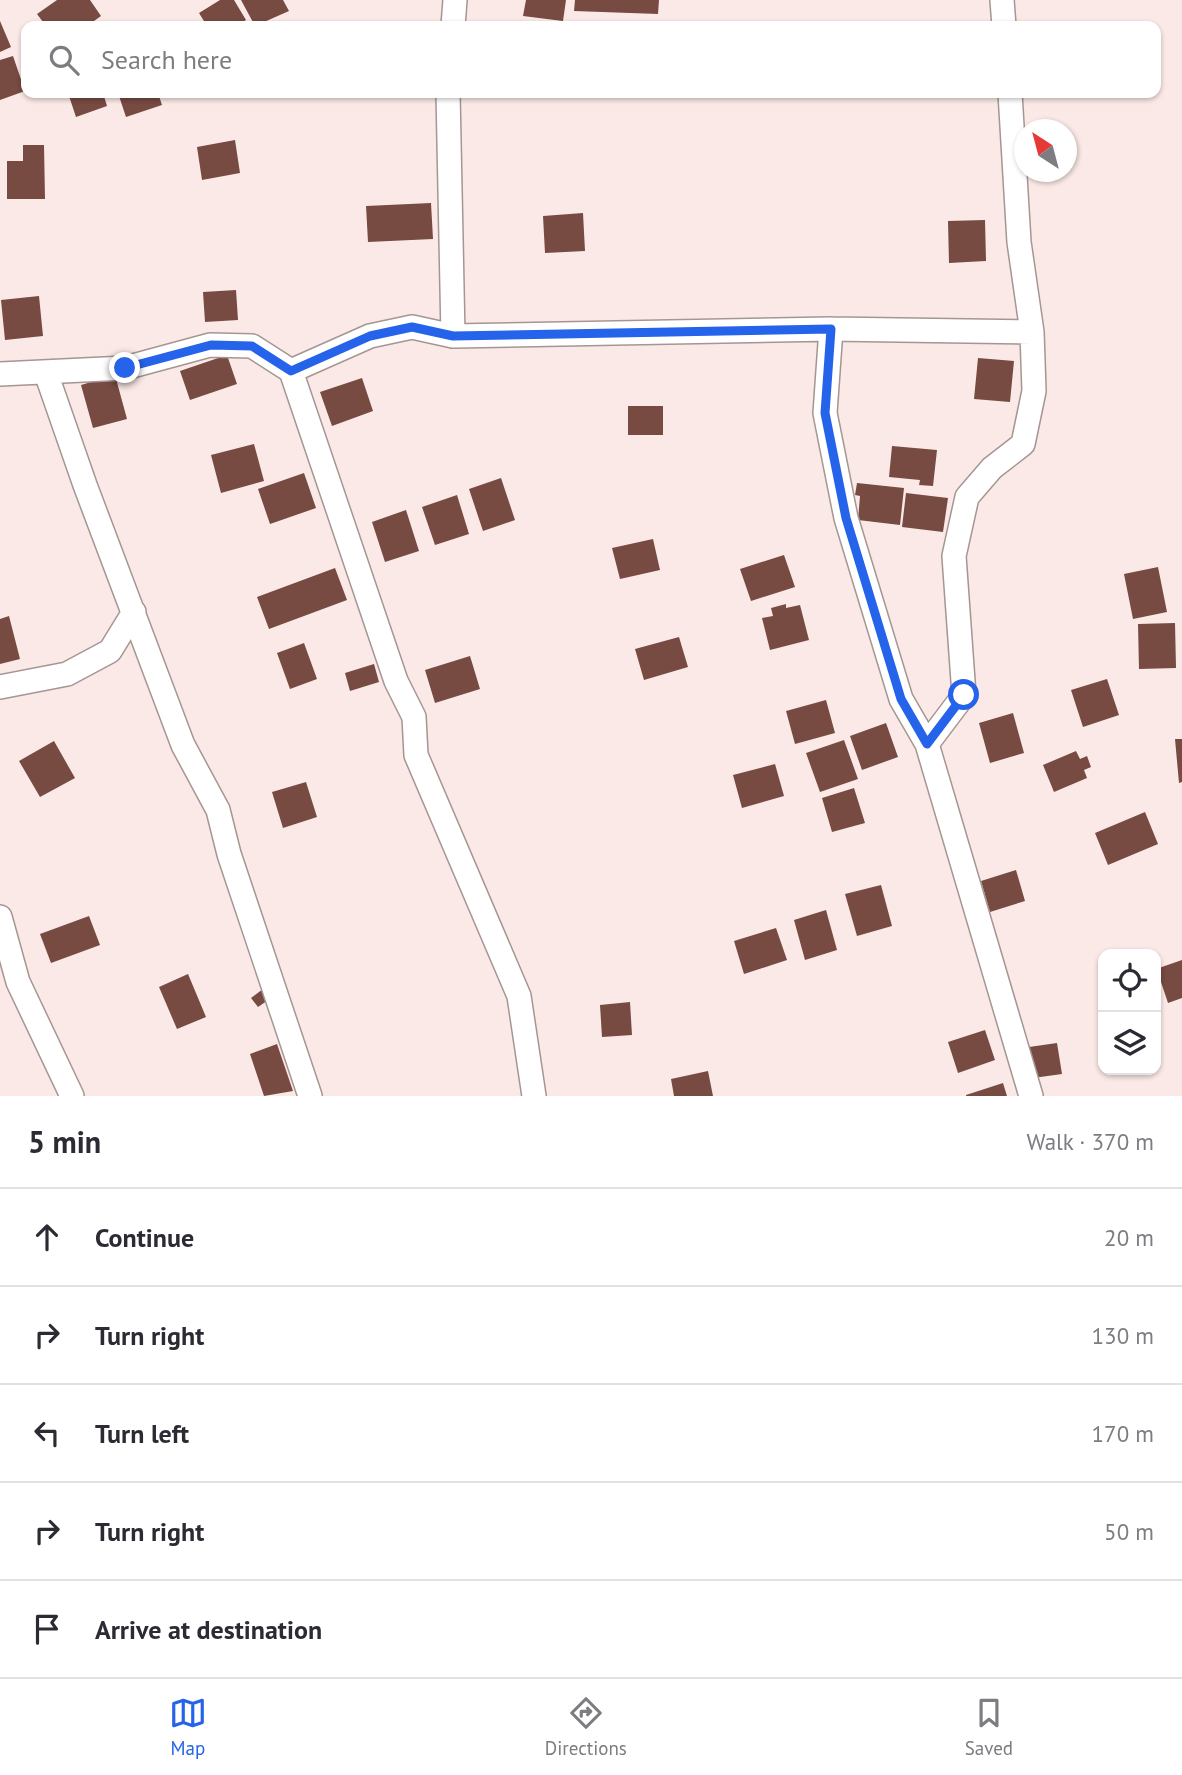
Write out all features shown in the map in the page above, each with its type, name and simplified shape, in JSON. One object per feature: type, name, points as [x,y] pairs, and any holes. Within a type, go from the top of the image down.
[{"type":"street","points":[[453,21],[455,0]]},
{"type":"street","points":[[1002,0],[1004,21]]},
{"type":"street","points":[[448,98],[453,336]]},
{"type":"street","points":[[927,744],[964,695],[954,556],[967,497],[992,468],[1023,444],[1034,391],[1032,332],[1020,242],[1010,98]]},
{"type":"street","points":[[291,371],[370,336],[412,327],[453,336],[831,329],[1032,332]]},
{"type":"street","points":[[831,329],[825,413],[846,518],[901,699],[927,744],[1031,1096]]},
{"type":"street","points":[[0,374],[125,368],[211,345],[252,346],[291,371],[397,681],[414,717],[416,755],[519,996],[534,1096]]},
{"type":"street","points":[[46,373],[85,485],[183,745],[218,810],[229,854],[310,1096]]},
{"type":"street","points":[[0,687],[67,674],[110,651],[134,612]]},
{"type":"street","points":[[0,918],[18,982],[72,1096]]},
{"type":"building","points":[[57,0],[90,0],[101,16],[94,21],[42,21],[37,14]]},
{"type":"building","points":[[220,0],[234,0],[246,20],[204,21],[199,13]]},
{"type":"building","points":[[241,0],[283,0],[289,11],[266,21],[252,21]]},
{"type":"building","points":[[526,0],[566,0],[563,21],[523,16]]},
{"type":"building","points":[[575,0],[659,0],[658,14],[574,11]]},
{"type":"building","points":[[0,21],[11,47],[0,52]]},
{"type":"building","points":[[13,56],[21,79],[21,92],[0,100],[0,60]]},
{"type":"building","points":[[70,98],[105,98],[107,106],[76,117]]},
{"type":"building","points":[[120,98],[160,98],[162,105],[126,117]]},
{"type":"building","points":[[235,140],[240,173],[202,180],[197,147]]},
{"type":"building","points":[[23,145],[44,145],[45,199],[7,199],[7,161],[23,161]]},
{"type":"building","points":[[431,203],[433,239],[368,242],[366,206]]},
{"type":"building","points":[[583,213],[585,251],[545,253],[543,216]]},
{"type":"building","points":[[985,220],[986,261],[949,263],[948,221]]},
{"type":"building","points":[[236,290],[238,320],[205,322],[203,292]]},
{"type":"building","points":[[39,296],[43,336],[5,340],[1,300]]},
{"type":"building","points":[[227,355],[237,384],[190,400],[180,371]]},
{"type":"building","points":[[978,358],[1014,361],[1010,402],[974,399]]},
{"type":"building","points":[[115,375],[127,419],[93,428],[81,385]]},
{"type":"building","points":[[362,378],[373,411],[332,426],[320,392]]},
{"type":"building","points":[[628,406],[663,406],[663,435],[628,435]]},
{"type":"building","points":[[254,444],[264,481],[221,493],[211,455]]},
{"type":"building","points":[[892,446],[937,450],[933,486],[919,485],[920,480],[889,477]]},
{"type":"building","points":[[304,473],[316,508],[270,524],[258,489]]},
{"type":"building","points":[[501,478],[515,520],[483,531],[469,489]]},
{"type":"building","points":[[857,483],[904,488],[900,525],[858,520],[860,496],[855,495]]},
{"type":"building","points":[[906,493],[948,498],[943,532],[902,527]]},
{"type":"building","points":[[457,495],[469,534],[435,545],[422,507]]},
{"type":"building","points":[[406,510],[419,551],[385,562],[372,522]]},
{"type":"building","points":[[653,539],[660,570],[620,579],[612,548]]},
{"type":"building","points":[[784,555],[795,587],[751,601],[740,569]]},
{"type":"building","points":[[1158,567],[1167,612],[1133,619],[1124,574]]},
{"type":"building","points":[[335,568],[347,600],[269,629],[257,597]]},
{"type":"building","points":[[786,604],[786,608],[800,605],[809,640],[770,650],[762,618],[773,616],[771,608]]},
{"type":"building","points":[[9,616],[20,659],[0,664],[0,619]]},
{"type":"building","points":[[1175,623],[1176,668],[1139,669],[1138,624]]},
{"type":"building","points":[[679,637],[688,667],[644,680],[635,649]]},
{"type":"building","points":[[304,643],[317,679],[290,689],[277,653]]},
{"type":"building","points":[[470,656],[480,689],[435,703],[425,670]]},
{"type":"building","points":[[374,664],[379,682],[350,691],[345,673]]},
{"type":"building","points":[[1107,679],[1119,715],[1083,727],[1071,690]]},
{"type":"building","points":[[826,700],[835,733],[795,744],[786,711]]},
{"type":"building","points":[[1013,713],[1024,753],[990,763],[979,723]]},
{"type":"building","points":[[886,723],[898,757],[862,770],[850,736]]},
{"type":"building","points":[[1175,739],[1182,739],[1182,782],[1179,783]]},
{"type":"building","points":[[844,740],[858,779],[820,792],[806,753]]},
{"type":"building","points":[[54,741],[75,778],[40,797],[19,761]]},
{"type":"building","points":[[1076,751],[1080,759],[1087,756],[1091,767],[1084,770],[1087,778],[1054,792],[1043,765]]},
{"type":"building","points":[[775,764],[784,796],[742,808],[733,775]]},
{"type":"building","points":[[306,782],[317,817],[283,828],[272,792]]},
{"type":"building","points":[[854,788],[865,823],[832,832],[822,798]]},
{"type":"building","points":[[1145,812],[1158,844],[1108,865],[1095,833]]},
{"type":"building","points":[[1016,870],[1025,901],[990,912],[981,881]]},
{"type":"building","points":[[881,885],[892,926],[857,936],[845,894]]},
{"type":"building","points":[[826,910],[837,950],[805,960],[794,920]]},
{"type":"building","points":[[89,916],[100,945],[51,963],[40,934]]},
{"type":"building","points":[[776,928],[787,960],[744,974],[734,941]]},
{"type":"building","points":[[1182,960],[1182,998],[1168,1003],[1161,982],[1161,967]]},
{"type":"building","points":[[188,974],[206,1017],[177,1029],[159,987]]},
{"type":"building","points":[[267,986],[274,996],[258,1007],[251,998]]},
{"type":"building","points":[[630,1002],[632,1035],[602,1037],[600,1005]]},
{"type":"building","points":[[985,1030],[995,1060],[958,1073],[948,1042]]},
{"type":"building","points":[[1057,1043],[1062,1074],[1033,1078],[1029,1047]]},
{"type":"building","points":[[277,1044],[293,1091],[264,1096],[250,1054]]},
{"type":"building","points":[[708,1071],[713,1096],[674,1096],[671,1079]]},
{"type":"building","points":[[1003,1083],[1007,1096],[966,1096],[966,1095]]},
{"type":"route","points":[[125,368],[211,345],[252,346],[291,371],[370,336],[412,327],[453,336],[831,329],[825,413],[846,518],[901,699],[927,744],[964,695]]}]
